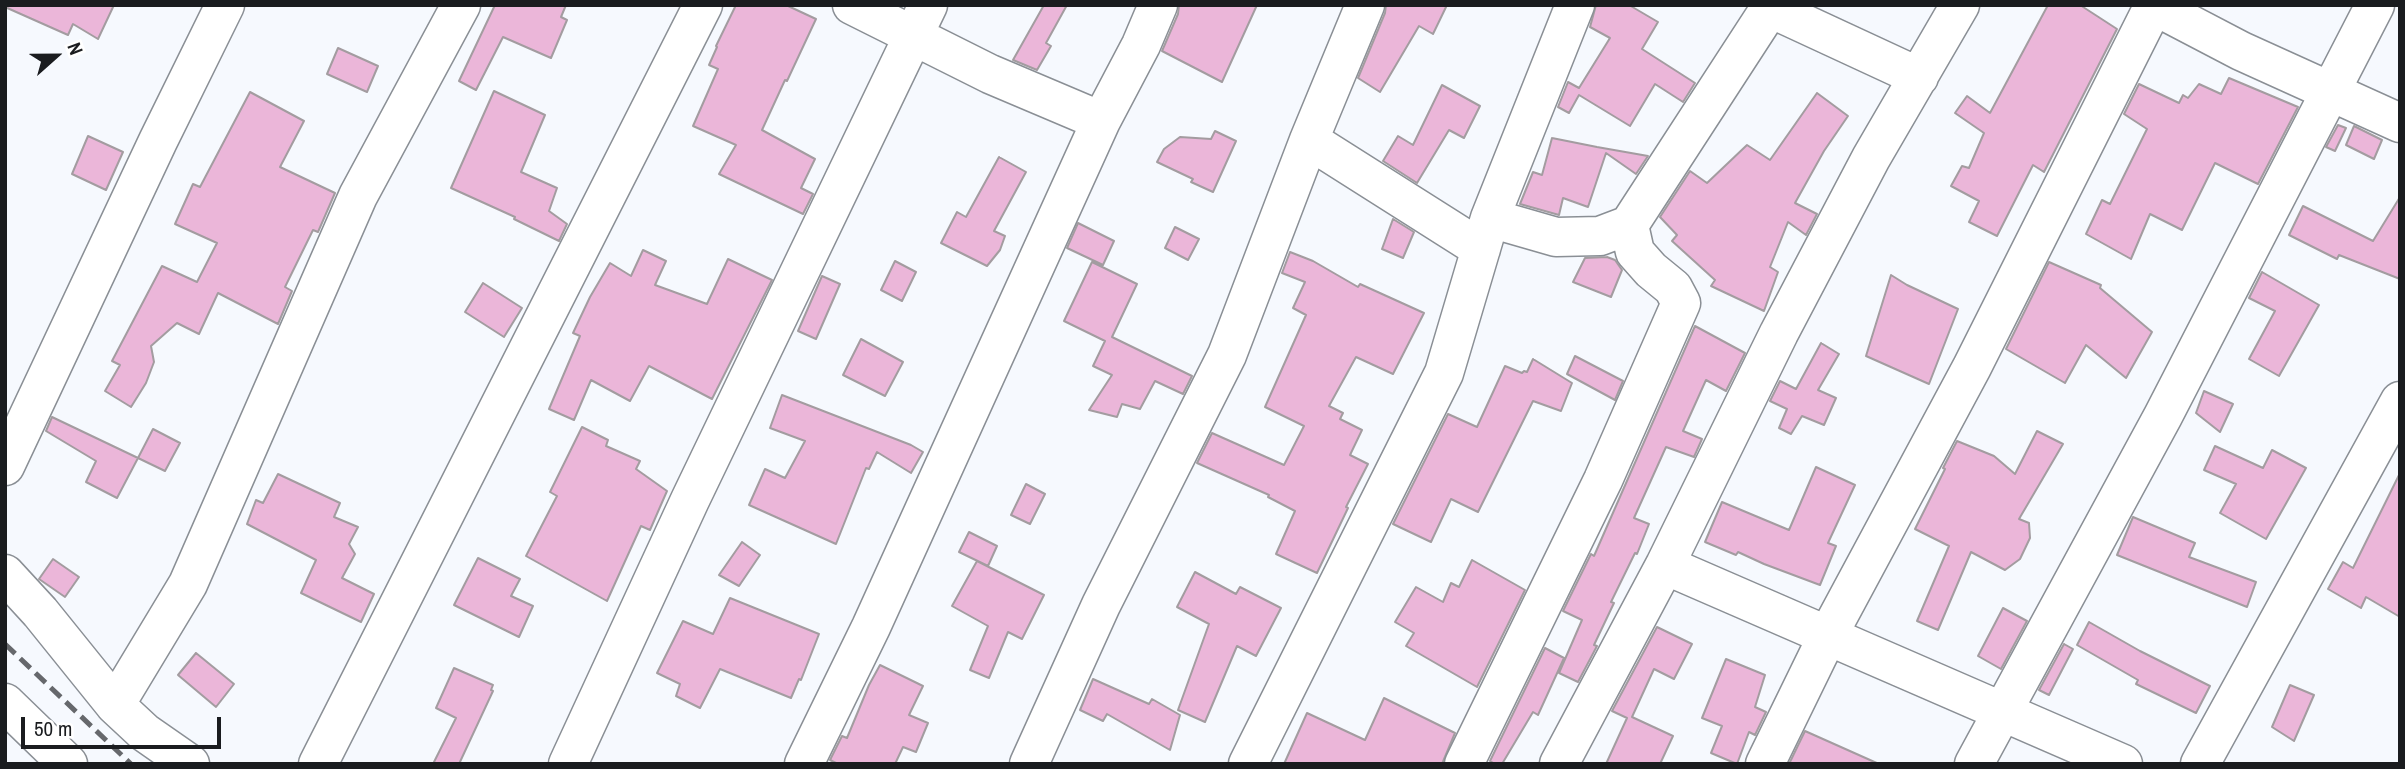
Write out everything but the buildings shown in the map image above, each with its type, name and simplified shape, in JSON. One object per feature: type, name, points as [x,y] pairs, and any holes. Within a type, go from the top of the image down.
[{"type":"street","points":[[5,466],[152,153],[225,5]]},
{"type":"street","points":[[115,705],[188,584],[358,197],[461,5]]},
{"type":"street","points":[[318,764],[703,5]]},
{"type":"street","points":[[852,5],[920,20],[990,74],[1101,121]]},
{"type":"street","points":[[804,764],[871,627],[1101,121],[1141,45],[1158,5]]},
{"type":"street","points":[[1029,764],[1101,605],[1227,355],[1309,140],[1365,5]]},
{"type":"street","points":[[1248,764],[1444,373],[1485,234],[1575,5]]},
{"type":"street","points":[[1559,764],[1665,565],[1779,333],[1871,158],[1960,5]]},
{"type":"street","points":[[1765,764],[1828,637],[1972,367],[2154,5],[2241,51],[2400,123]]},
{"type":"street","points":[[1975,764],[2001,711],[2164,416],[2375,5]]},
{"type":"street","points":[[1309,140],[1485,234],[1600,236],[1629,225],[1771,7],[1919,77]]},
{"type":"street","points":[[568,764],[690,500],[920,20]]},
{"type":"street","points":[[1464,764],[1603,480],[1681,303],[1673,288],[1635,252],[1629,225]]},
{"type":"street","points":[[2200,764],[2400,401]]},
{"type":"street","points":[[1665,565],[2123,764]]},
{"type":"street","points":[[5,574],[40,612],[115,705],[144,732],[190,764]]},
{"type":"street","points":[[5,703],[68,764]]},
{"type":"railway","points":[[5,644],[131,764]]}]
